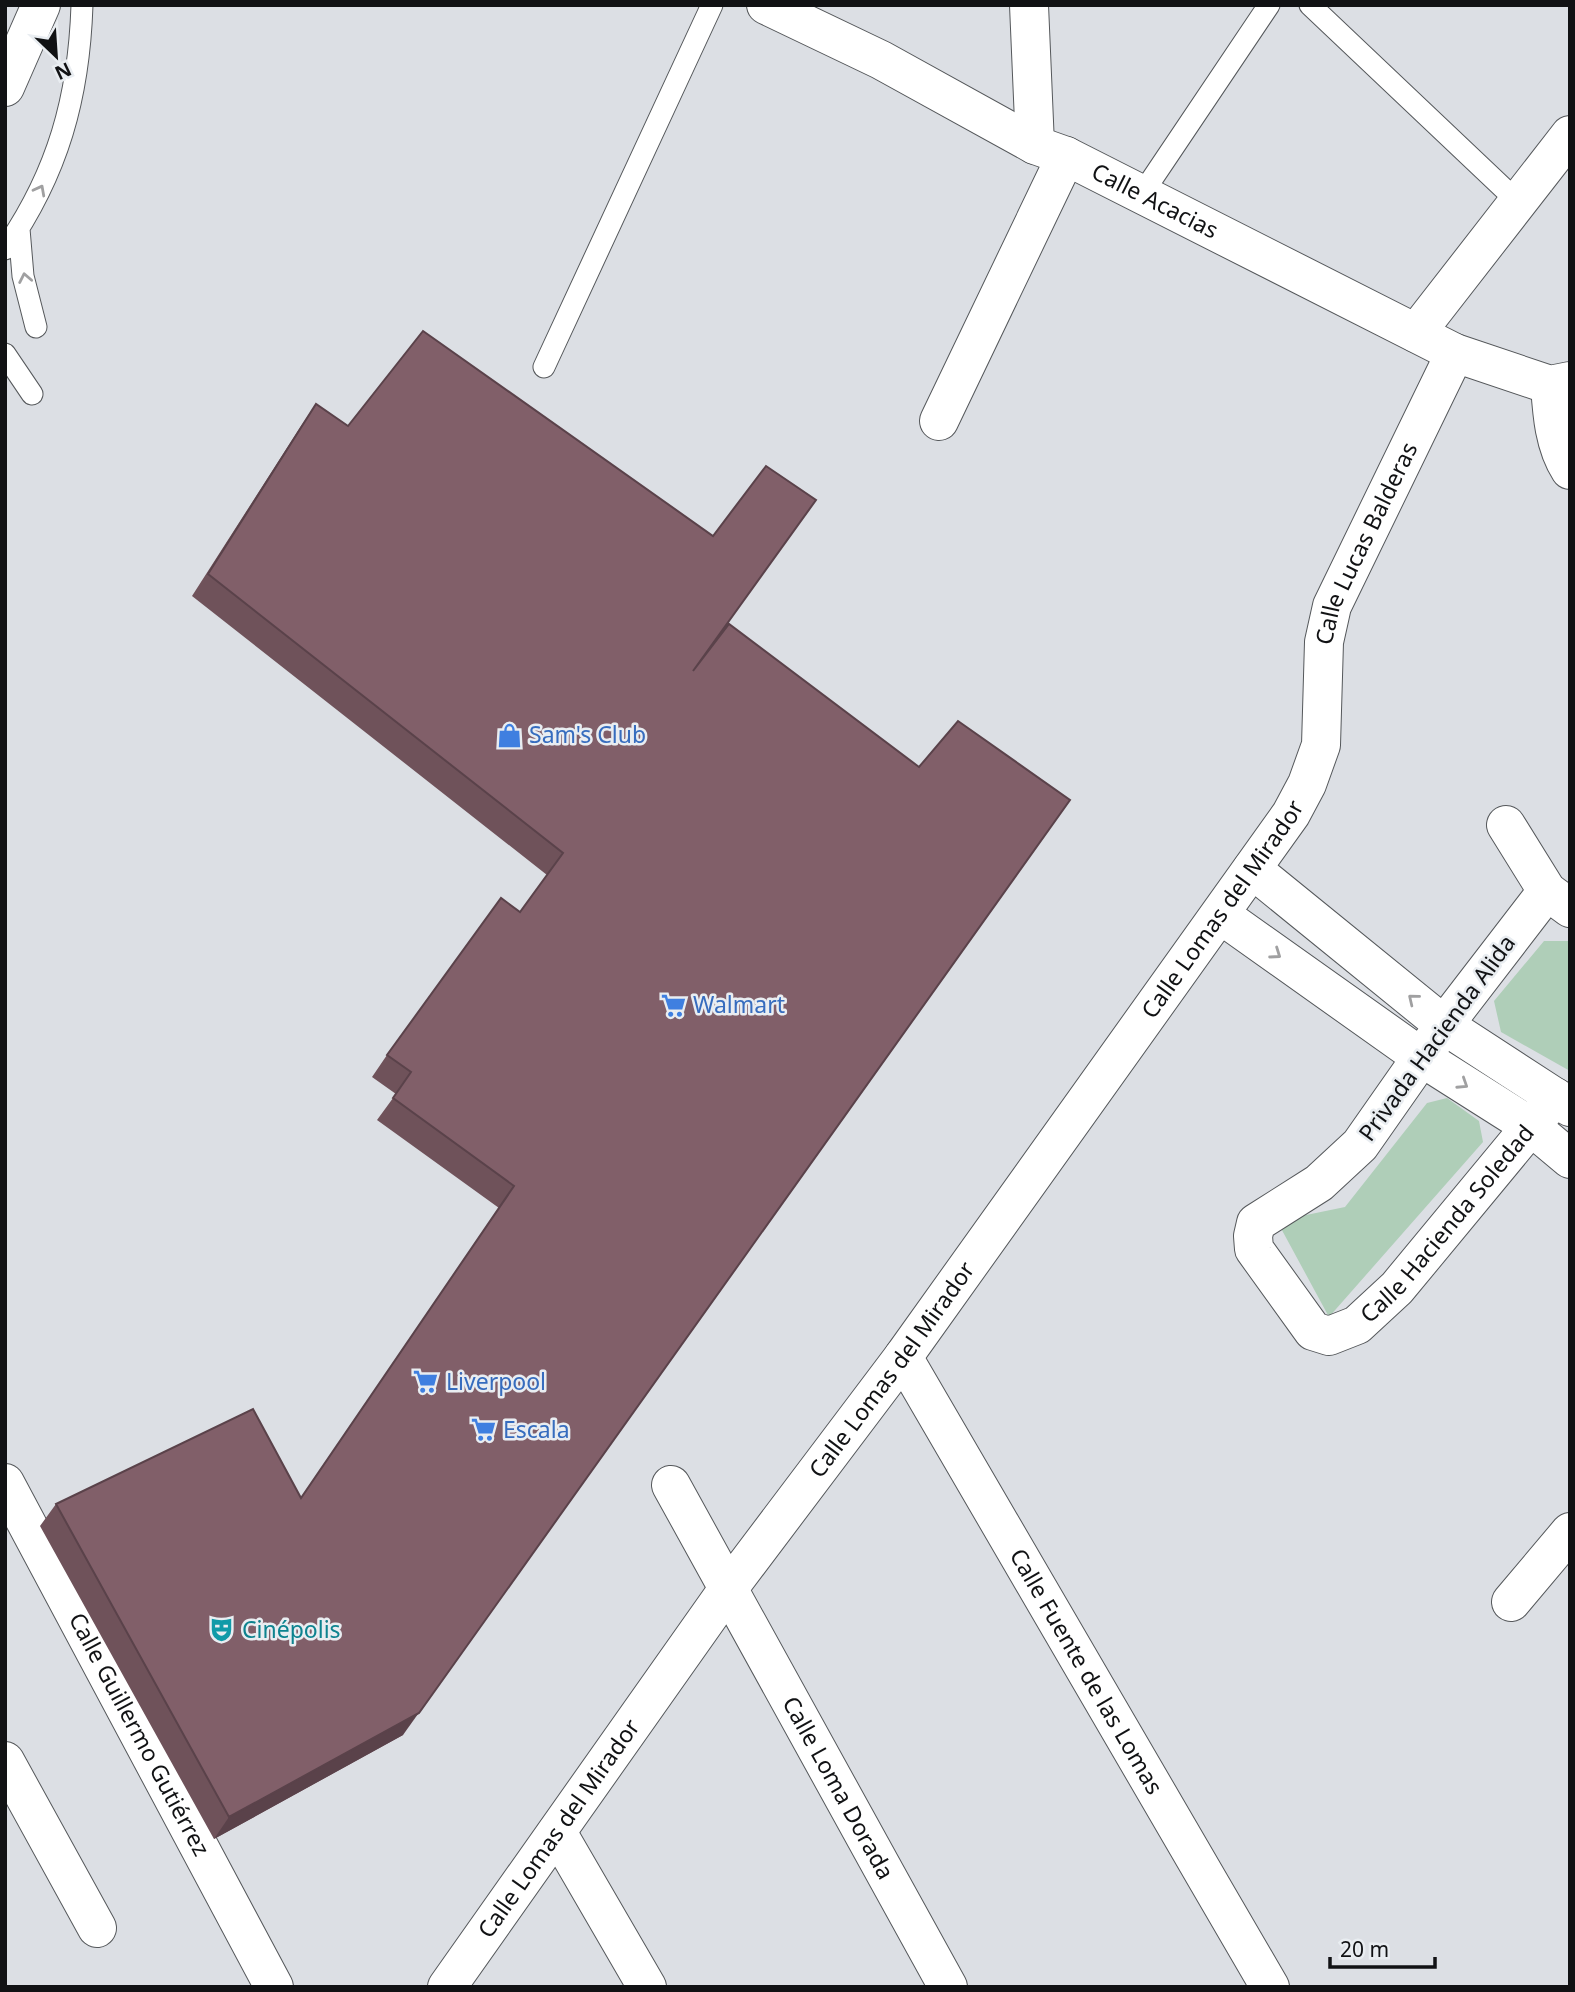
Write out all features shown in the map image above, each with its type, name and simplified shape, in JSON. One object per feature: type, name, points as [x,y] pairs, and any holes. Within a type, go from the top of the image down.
[{"type":"street","points":[[5,87],[41,5]]},
{"type":"street","name":"Calle Acacias","points":[[766,5],[881,60],[1050,150],[1455,354],[1560,383]]},
{"type":"street","points":[[939,421],[1050,150],[1029,5]]},
{"type":"street","points":[[1416,333],[1570,135]]},
{"type":"street","name":"Calle Lucas Balderas","points":[[1321,745],[1324,642],[1332,606],[1455,354]]},
{"type":"street","points":[[1560,383],[1553,423],[1562,458],[1570,470]]},
{"type":"street","name":"Calle Lomas del Mirador","points":[[447,1987],[728,1589],[903,1357],[1221,915],[1291,814],[1307,784],[1321,745]]},
{"type":"street","name":"Privada Hacienda Alida","points":[[1329,1336],[1313,1331],[1262,1262],[1254,1249],[1256,1223],[1341,1166],[1360,1145],[1444,1025],[1558,899],[1506,825]]},
{"type":"street","points":[[1252,869],[1444,1025],[1563,1102]]},
{"type":"street","points":[[1221,915],[1421,1057],[1533,1128],[1570,1159]]},
{"type":"street","name":"Calle Hacienda Soledad","points":[[1329,1336],[1357,1325],[1397,1288],[1533,1128],[1563,1102]]},
{"type":"street","name":"Calle Fuente de las Lomas","points":[[903,1357],[1270,1987]]},
{"type":"street","name":"Calle Loma Dorada","points":[[671,1485],[948,1987]]},
{"type":"street","name":"Calle Guillermo Gutiérrez","points":[[6,1486],[274,1987]]},
{"type":"street","points":[[1511,1602],[1570,1532]]},
{"type":"street","points":[[5,1761],[97,1928]]},
{"type":"street","points":[[556,1832],[647,1987]]},
{"type":"lane","points":[[5,249],[19,229],[49,172],[68,115],[80,60],[82,5]]},
{"type":"lane","points":[[544,367],[712,5]]},
{"type":"lane","points":[[1142,194],[1269,5]]},
{"type":"lane","points":[[1310,5],[1518,202]]},
{"type":"lane","points":[[19,229],[23,276],[36,327]]},
{"type":"lane","points":[[5,354],[32,394]]},
{"type":"green space","points":[[1544,941],[1570,941],[1570,1071],[1501,1032],[1494,1001]]},
{"type":"green space","points":[[1447,1098],[1479,1121],[1483,1142],[1329,1317],[1277,1221],[1345,1207],[1427,1103]]},
{"type":"building","points":[[423,331],[713,536],[766,466],[816,500],[693,671],[729,624],[919,767],[958,721],[1070,800],[419,1713],[229,1817],[56,1504],[253,1409],[301,1498],[514,1186],[393,1098],[411,1072],[387,1055],[501,898],[520,912],[563,853],[208,574],[316,404],[348,426]]},
{"type":"place","name":"Sam's Club","points":[[509,735]]},
{"type":"place","name":"Walmart","points":[[673,1005]]},
{"type":"place","name":"Liverpool","points":[[426,1382]]},
{"type":"place","name":"Escala","points":[[483,1430]]},
{"type":"place","name":"Cinépolis","points":[[222,1630]]}]
